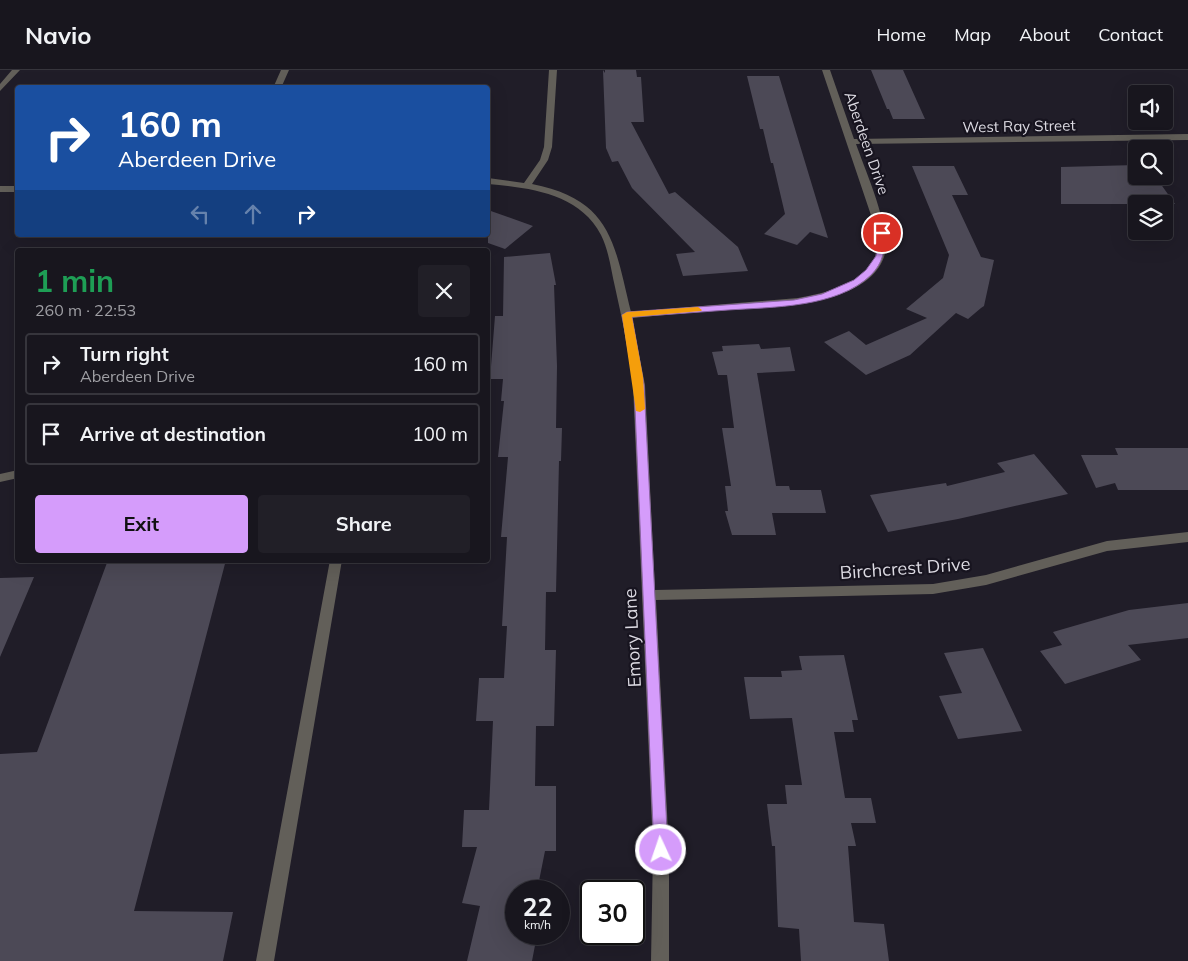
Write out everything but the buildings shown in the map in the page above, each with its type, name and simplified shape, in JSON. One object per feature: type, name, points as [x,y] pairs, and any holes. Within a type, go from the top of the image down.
[{"type":"street","points":[[0,89],[16,70]]},
{"type":"street","points":[[278,85],[285,70]]},
{"type":"street","points":[[527,185],[544,160],[548,147],[553,70]]},
{"type":"street","name":"Aberdeen Drive","points":[[627,315],[794,302],[825,296],[857,282],[877,261],[883,239],[826,70]]},
{"type":"street","name":"West Ray Street","points":[[851,142],[1188,137]]},
{"type":"street","name":"Emory Lane","points":[[490,182],[527,185],[567,199],[586,211],[600,225],[608,241],[627,315],[639,385],[661,850],[660,961]]},
{"type":"street","points":[[0,189],[15,189]]},
{"type":"street","points":[[0,478],[15,475]]},
{"type":"street","name":"Birchcrest Drive","points":[[649,594],[862,592],[932,589],[986,580],[1107,546],[1188,537]]},
{"type":"street","points":[[265,961],[335,563]]},
{"type":"slow traffic","points":[[640,409],[638,377],[627,315],[698,310]]},
{"type":"route","points":[[661,850],[639,385],[627,315],[794,302],[825,296],[857,282],[874,267],[882,250],[882,233]]}]
